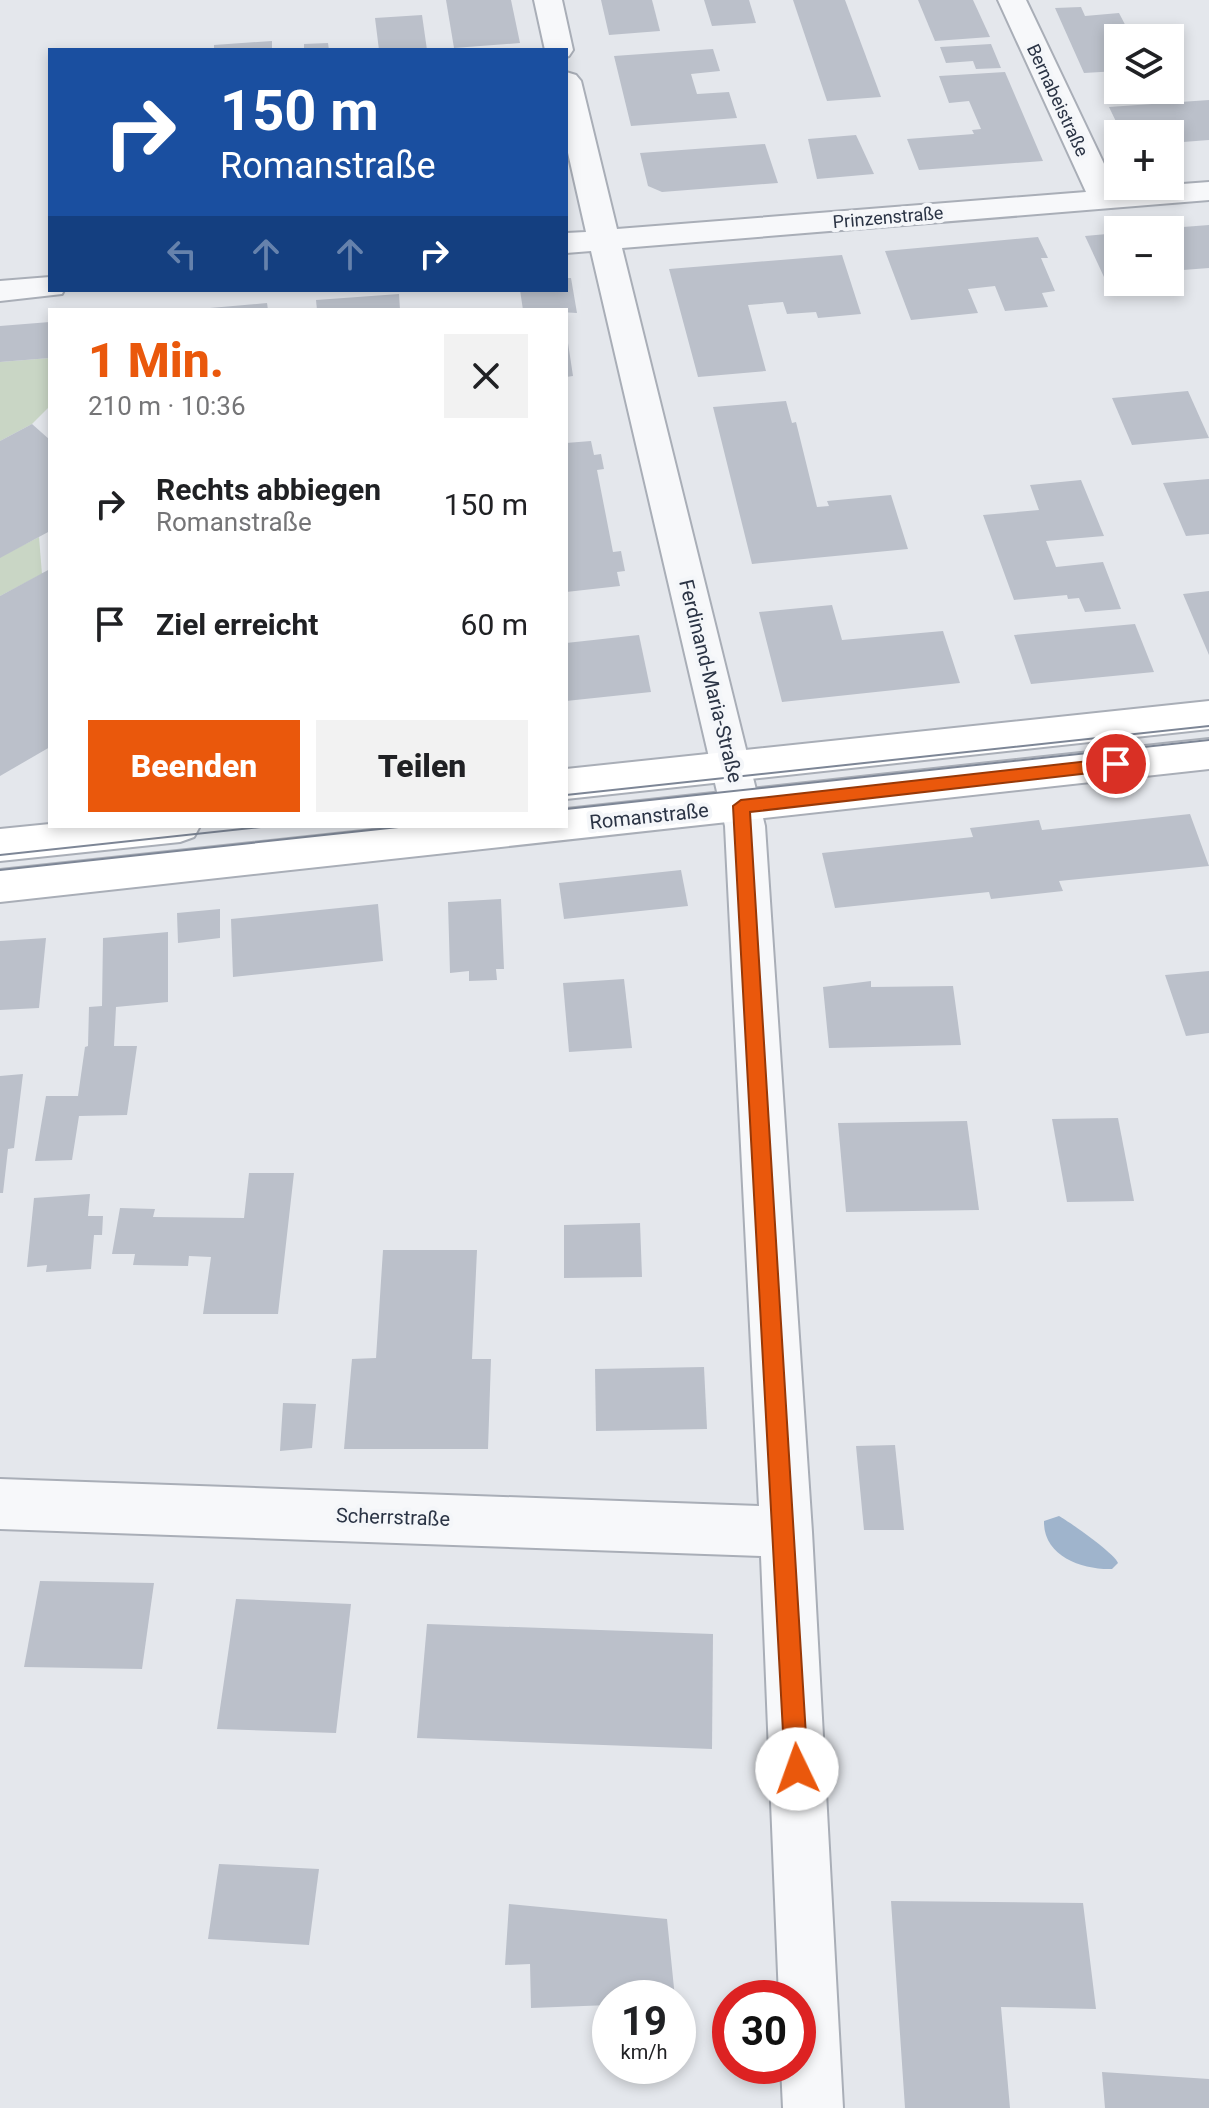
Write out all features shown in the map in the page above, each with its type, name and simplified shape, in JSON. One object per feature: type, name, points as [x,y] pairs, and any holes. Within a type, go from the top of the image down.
[{"type":"main road","name":"Romanstraße","points":[[568,825],[736,786],[1208,728]]},
{"type":"main road","name":"Romanstraße","points":[[568,784],[736,786]]},
{"type":"main road","points":[[0,845],[161,828]]},
{"type":"main road","points":[[0,886],[538,828]]},
{"type":"street","points":[[548,0],[559,48]]},
{"type":"street","name":"Bernabeistraße","points":[[1012,0],[1104,197]]},
{"type":"street","name":"Ferdinand-Maria-Straße","points":[[568,90],[736,786],[786,1532],[813,2108]]},
{"type":"street","name":"Prinzenstraße","points":[[1184,193],[1209,191]]},
{"type":"street","name":"Prinzenstraße","points":[[568,243],[1104,199]]},
{"type":"street","points":[[0,291],[48,287]]},
{"type":"street","name":"Scherrstraße","points":[[0,1504],[786,1532]]},
{"type":"green space","points":[[48,358],[48,408],[32,424],[0,441],[0,362]]},
{"type":"green space","points":[[39,537],[42,574],[0,596],[0,557]]},
{"type":"water","points":[[1059,1516],[1101,1546],[1118,1563],[1112,1569],[1100,1569],[1077,1563],[1057,1552],[1045,1533],[1044,1521]]},
{"type":"building","points":[[446,0],[511,0],[520,43],[454,48]]},
{"type":"building","points":[[601,0],[652,0],[660,31],[609,35]]},
{"type":"building","points":[[704,0],[749,0],[756,23],[712,26]]},
{"type":"building","points":[[793,0],[845,0],[881,97],[827,101]]},
{"type":"building","points":[[918,0],[973,0],[990,37],[935,41]]},
{"type":"building","points":[[1081,7],[1085,16],[1119,13],[1125,24],[1104,24],[1104,72],[1084,73],[1055,8]]},
{"type":"building","points":[[422,15],[427,48],[379,48],[375,18]]},
{"type":"building","points":[[272,41],[272,48],[214,48],[214,45]]},
{"type":"building","points":[[328,43],[329,48],[304,48],[304,44]]},
{"type":"building","points":[[991,44],[1001,68],[976,69],[973,61],[946,63],[940,47]]},
{"type":"building","points":[[713,49],[720,71],[691,74],[697,94],[729,92],[737,118],[631,126],[614,56]]},
{"type":"building","points":[[1005,72],[1043,161],[919,170],[907,139],[974,134],[972,130],[981,129],[969,101],[949,103],[939,76]]},
{"type":"building","points":[[1209,100],[1209,140],[1184,142],[1184,120],[1115,120],[1109,107],[1184,104]]},
{"type":"building","points":[[856,135],[874,174],[817,179],[808,139]]},
{"type":"building","points":[[765,144],[778,183],[662,192],[648,186],[640,153]]},
{"type":"building","points":[[1209,225],[1209,268],[1184,270],[1184,227]]},
{"type":"building","points":[[1104,234],[1104,277],[1085,236]]},
{"type":"building","points":[[1038,237],[1048,258],[1041,258],[1055,291],[1042,293],[1048,307],[1005,311],[995,286],[968,289],[978,313],[911,320],[885,251]]},
{"type":"building","points":[[842,255],[861,314],[818,318],[816,312],[787,314],[783,302],[748,305],[766,371],[698,377],[669,269]]},
{"type":"building","points":[[568,278],[571,278],[577,313],[568,312],[568,308],[523,308],[520,292],[568,292]]},
{"type":"building","points":[[399,294],[400,308],[317,308],[316,300]]},
{"type":"building","points":[[267,303],[268,308],[210,308]]},
{"type":"building","points":[[48,322],[48,358],[0,362],[0,326]]},
{"type":"building","points":[[568,343],[573,376],[568,377]]},
{"type":"building","points":[[1188,391],[1209,438],[1132,445],[1112,398]]},
{"type":"building","points":[[786,401],[792,423],[796,422],[817,507],[829,506],[827,501],[891,495],[908,549],[752,564],[713,407]]},
{"type":"building","points":[[32,424],[48,438],[48,532],[0,558],[0,441]]},
{"type":"building","points":[[591,441],[594,455],[601,454],[604,469],[597,470],[613,552],[621,551],[625,571],[617,572],[620,586],[568,592],[568,443]]},
{"type":"building","points":[[1209,479],[1209,534],[1186,536],[1163,483]]},
{"type":"building","points":[[1081,480],[1104,536],[1046,541],[1056,567],[1103,562],[1121,609],[1085,612],[1079,598],[1068,599],[1067,595],[1014,600],[983,515],[1039,510],[1030,485]]},
{"type":"building","points":[[48,570],[48,748],[0,776],[0,596]]},
{"type":"building","points":[[1209,591],[1209,655],[1183,594]]},
{"type":"building","points":[[832,605],[842,640],[943,631],[960,683],[782,702],[759,612]]},
{"type":"building","points":[[1135,624],[1154,672],[1031,684],[1014,635]]},
{"type":"building","points":[[639,635],[651,692],[568,701],[568,643]]},
{"type":"building","points":[[1190,814],[1209,866],[1059,881],[1063,891],[991,899],[989,892],[835,908],[822,853],[973,837],[970,828],[1039,820],[1042,830]]},
{"type":"building","points":[[681,870],[688,906],[564,919],[559,883]]},
{"type":"building","points":[[501,899],[504,969],[496,969],[497,980],[469,981],[469,971],[450,973],[448,902]]},
{"type":"building","points":[[378,904],[383,961],[233,977],[231,919]]},
{"type":"building","points":[[220,909],[220,938],[178,943],[177,913]]},
{"type":"building","points":[[168,932],[168,1002],[116,1007],[114,1046],[137,1046],[127,1115],[79,1116],[72,1160],[35,1161],[46,1096],[78,1096],[85,1047],[88,1046],[89,1007],[102,1006],[103,938]]},
{"type":"building","points":[[46,938],[39,1008],[0,1010],[0,941]]},
{"type":"building","points":[[1209,971],[1209,1033],[1186,1036],[1165,975]]},
{"type":"building","points":[[624,979],[632,1048],[569,1052],[563,983]]},
{"type":"building","points":[[871,981],[871,987],[953,986],[961,1045],[829,1048],[823,987]]},
{"type":"building","points":[[23,1074],[14,1148],[8,1149],[3,1193],[0,1193],[0,1076]]},
{"type":"building","points":[[1118,1118],[1134,1201],[1067,1202],[1052,1119]]},
{"type":"building","points":[[967,1121],[979,1210],[846,1212],[838,1123]]},
{"type":"building","points":[[249,1173],[294,1173],[278,1314],[203,1314],[211,1257],[189,1256],[188,1266],[133,1265],[135,1254],[112,1254],[120,1208],[155,1209],[153,1217],[244,1218]]},
{"type":"building","points":[[90,1194],[88,1216],[103,1216],[102,1235],[94,1235],[91,1269],[46,1272],[47,1265],[27,1267],[34,1198]]},
{"type":"building","points":[[640,1223],[642,1277],[564,1278],[564,1225]]},
{"type":"building","points":[[383,1250],[477,1250],[472,1359],[491,1359],[488,1449],[344,1449],[352,1359],[376,1358]]},
{"type":"building","points":[[704,1367],[707,1429],[596,1431],[595,1369]]},
{"type":"building","points":[[283,1403],[316,1404],[312,1448],[280,1451]]},
{"type":"building","points":[[895,1445],[904,1530],[864,1530],[856,1446]]},
{"type":"building","points":[[40,1581],[154,1583],[142,1669],[24,1667]]},
{"type":"building","points":[[236,1599],[351,1604],[336,1733],[217,1729]]},
{"type":"building","points":[[427,1624],[713,1634],[712,1749],[417,1738]]},
{"type":"building","points":[[219,1864],[319,1869],[309,1945],[208,1939]]},
{"type":"building","points":[[891,1901],[1083,1903],[1096,2009],[1001,2007],[1010,2108],[905,2108]]},
{"type":"building","points":[[509,1904],[667,1919],[673,1980],[592,1980],[592,2006],[531,2008],[530,1964],[505,1965]]},
{"type":"building","points":[[1102,2072],[1209,2079],[1209,2108],[1105,2108]]},
{"type":"tram line","points":[[568,795],[1209,726]]},
{"type":"tram line","points":[[568,809],[1209,740]]},
{"type":"tram line","points":[[0,855],[251,828]]},
{"type":"tram line","points":[[0,870],[389,828]]},
{"type":"route","points":[[797,1769],[745,826],[741,806],[1116,764]]}]
